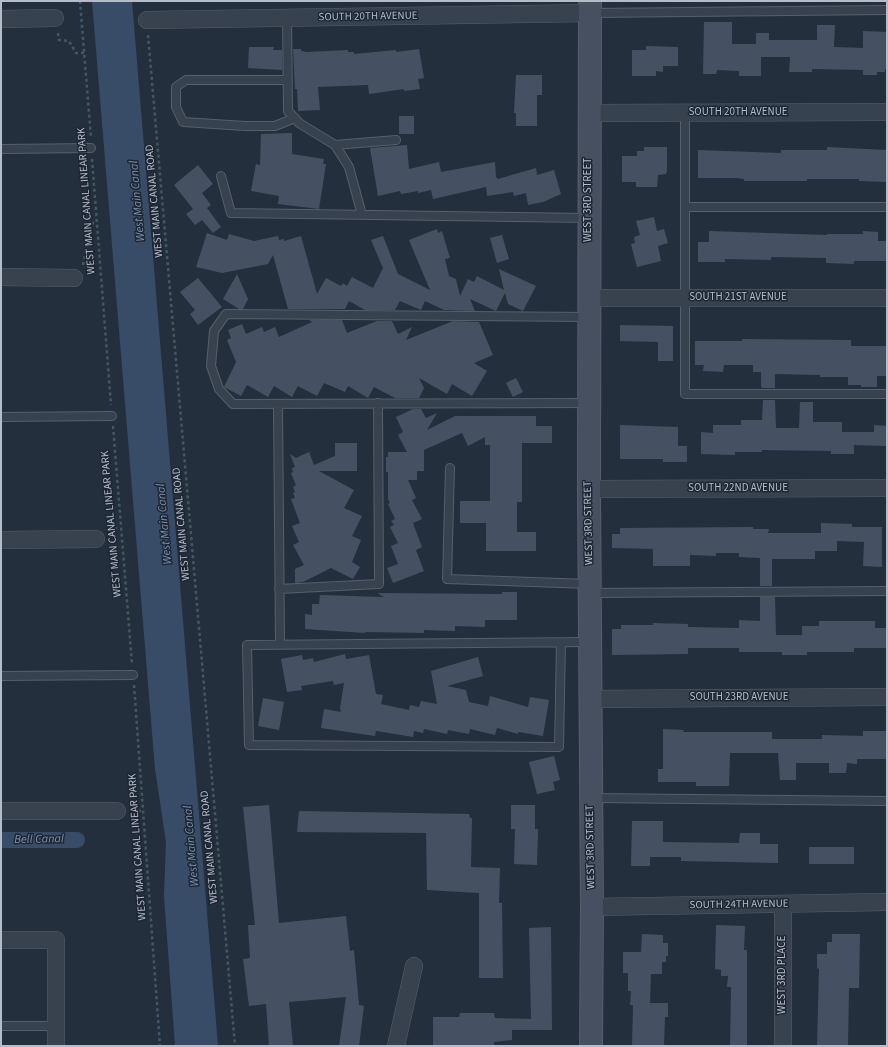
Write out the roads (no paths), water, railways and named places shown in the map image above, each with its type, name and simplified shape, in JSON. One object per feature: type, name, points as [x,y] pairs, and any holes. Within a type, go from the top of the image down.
[{"type":"street","name":"SOUTH 20TH AVENUE","points":[[147,20],[287,18],[590,7]]},
{"type":"street","name":"WEST 3RD STREET","points":[[590,7],[588,113],[590,307],[588,489],[592,907],[591,1046]]},
{"type":"street","points":[[1,18],[55,18]]},
{"type":"street","name":"SOUTH 20TH AVENUE","points":[[588,113],[887,112]]},
{"type":"street","points":[[1,277],[77,272]]},
{"type":"street","name":"SOUTH 21ST AVENUE","points":[[590,307],[685,298],[887,298]]},
{"type":"street","name":"SOUTH 22ND AVENUE","points":[[588,489],[887,488]]},
{"type":"street","points":[[1,540],[96,539]]},
{"type":"street","name":"SOUTH 23RD AVENUE","points":[[590,699],[887,697]]},
{"type":"street","points":[[1,811],[117,811]]},
{"type":"street","name":"SOUTH 24TH AVENUE","points":[[592,907],[887,902]]},
{"type":"street","name":"WEST 3RD PLACE","points":[[783,904],[783,1046]]},
{"type":"street","points":[[1,940],[56,940],[56,1046]]},
{"type":"street","points":[[396,1046],[414,966]]},
{"type":"lane","points":[[590,7],[887,10]]},
{"type":"lane","points":[[287,18],[288,110],[299,123],[335,145],[348,167],[362,215]]},
{"type":"lane","points":[[288,80],[186,80],[176,87],[176,107],[182,122],[246,126],[275,126],[295,118]]},
{"type":"lane","points":[[685,113],[685,394],[887,394]]},
{"type":"lane","points":[[335,145],[396,140]]},
{"type":"lane","points":[[1,149],[91,148]]},
{"type":"lane","points":[[221,176],[231,213],[589,218]]},
{"type":"lane","points":[[685,207],[887,207]]},
{"type":"lane","points":[[589,403],[233,404],[219,389],[211,366],[214,331],[226,314],[590,307]]},
{"type":"lane","points":[[279,589],[379,584],[378,403]]},
{"type":"lane","points":[[278,404],[280,645]]},
{"type":"lane","points":[[1,417],[112,416]]},
{"type":"lane","points":[[450,468],[447,579],[590,588],[887,591]]},
{"type":"lane","points":[[561,643],[559,747],[250,745],[247,645],[590,642]]},
{"type":"lane","points":[[1,676],[133,675]]},
{"type":"lane","points":[[590,798],[887,801]]},
{"type":"lane","points":[[1,1026],[56,1026]]},
{"type":"water","name":"West Main Canal","points":[[92,1],[132,1],[218,1046],[175,1046],[164,896],[166,842],[155,769]]},
{"type":"waterway","name":"Bell Canal","points":[[1,840],[77,840]]}]
